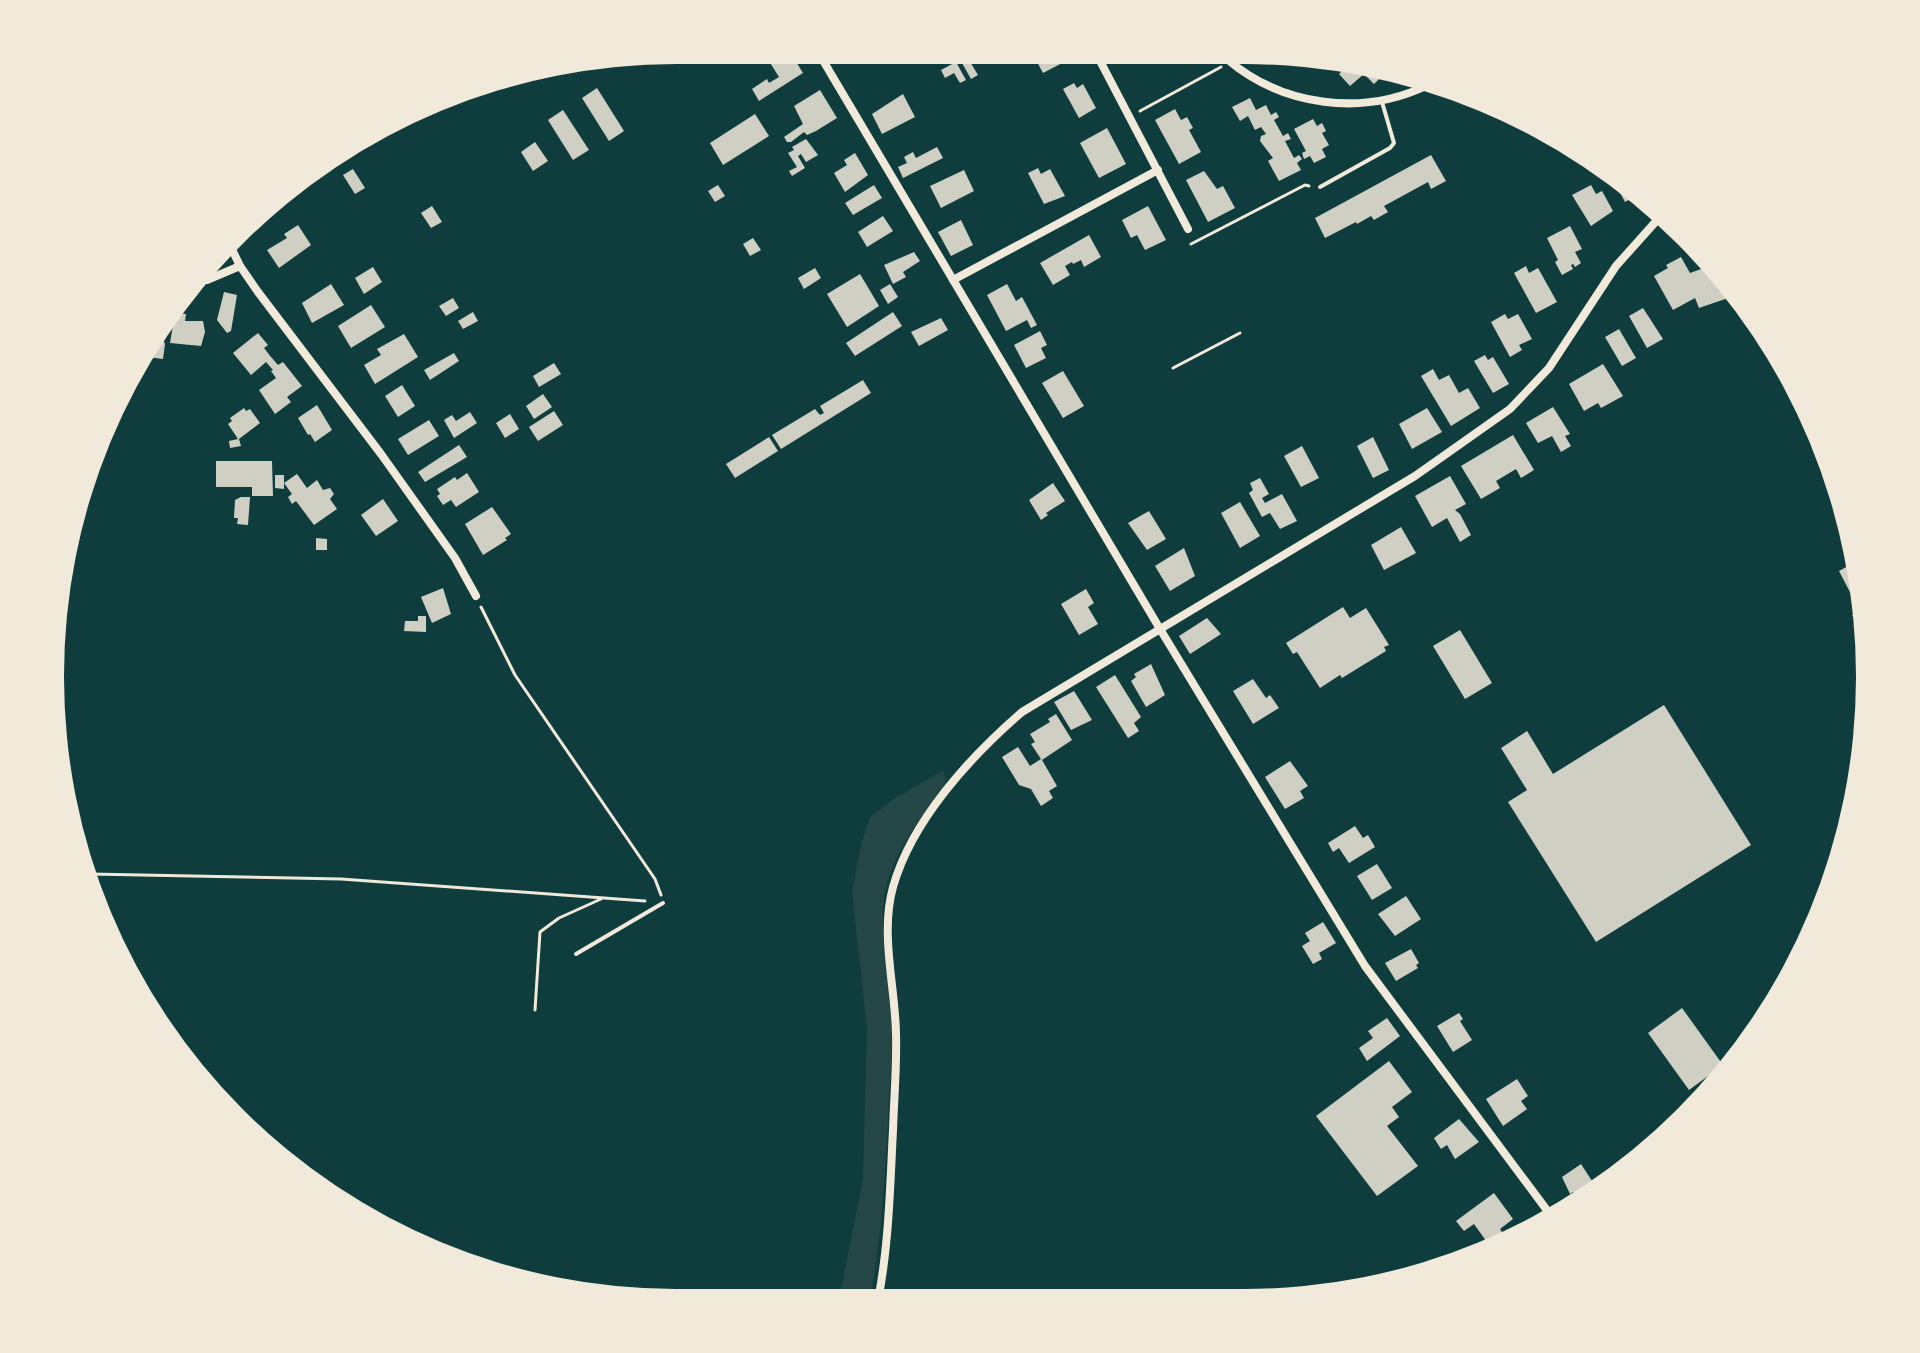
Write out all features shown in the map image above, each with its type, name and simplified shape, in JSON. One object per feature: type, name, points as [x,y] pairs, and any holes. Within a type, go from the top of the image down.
[{"type":"street","points":[[825,64],[1160,629],[1365,966],[1546,1209]]},
{"type":"street","points":[[1102,64],[1188,229]]},
{"type":"street","points":[[1233,64],[1276,90],[1312,101],[1345,105],[1381,101],[1415,89]]},
{"type":"street","points":[[953,280],[1158,170]]},
{"type":"street","points":[[880,1289],[891,1173],[897,1033],[888,922],[893,887],[910,847],[959,774],[994,736],[1043,698],[1415,476],[1510,409],[1549,368],[1616,266],[1655,223]]},
{"type":"street","points":[[234,253],[240,266],[455,558],[476,596]]},
{"type":"street","points":[[212,278],[240,266]]},
{"type":"lane","points":[[1320,187],[1394,143],[1381,101]]},
{"type":"lane","points":[[576,954],[663,903]]},
{"type":"path","points":[[1129,117],[1205,76]]},
{"type":"path","points":[[1191,244],[1305,185],[1320,187]]},
{"type":"path","points":[[1173,368],[1240,333]]},
{"type":"path","points":[[97,874],[341,879],[663,903],[655,879],[515,675],[476,596]]},
{"type":"path","points":[[535,1010],[540,932],[559,918],[604,897]]},
{"type":"shaded area","points":[[944,770],[946,783],[902,847],[886,888],[883,924],[892,1044],[880,1233],[872,1289],[841,1289],[863,1179],[867,1029],[852,893],[870,817]]},
{"type":"building","points":[[771,64],[797,64],[803,73],[759,101],[752,89],[767,79],[769,83],[779,77]]},
{"type":"building","points":[[957,64],[966,80],[960,83],[954,73],[945,78],[941,70]]},
{"type":"building","points":[[963,64],[971,64],[978,75],[971,79]]},
{"type":"building","points":[[1038,64],[1060,64],[1043,73]]},
{"type":"building","points":[[1341,72],[1362,76],[1350,86],[1339,74]]},
{"type":"building","points":[[1074,83],[1077,88],[1083,84],[1096,108],[1079,118],[1063,89]]},
{"type":"building","points":[[597,88],[624,131],[609,141],[582,98]]},
{"type":"building","points":[[820,90],[837,118],[816,131],[807,135],[804,132],[787,142],[784,137],[803,124],[794,106]]},
{"type":"building","points":[[903,94],[915,117],[882,134],[872,114]]},
{"type":"building","points":[[1250,98],[1256,110],[1266,105],[1271,115],[1276,112],[1279,117],[1274,120],[1283,136],[1288,133],[1291,139],[1285,141],[1294,158],[1299,155],[1302,159],[1297,163],[1301,170],[1279,181],[1268,161],[1273,158],[1260,141],[1261,136],[1266,134],[1261,127],[1255,130],[1248,116],[1240,121],[1232,107]]},
{"type":"building","points":[[1175,109],[1181,120],[1187,117],[1193,128],[1189,130],[1201,152],[1179,164],[1155,120]]},
{"type":"building","points":[[563,110],[589,150],[573,160],[548,120]]},
{"type":"building","points":[[755,114],[769,136],[723,165],[710,143]]},
{"type":"building","points":[[1313,119],[1317,126],[1322,123],[1326,131],[1322,133],[1329,145],[1322,149],[1326,157],[1314,163],[1310,156],[1304,159],[1302,153],[1306,151],[1294,129]]},
{"type":"building","points":[[1107,128],[1126,164],[1099,178],[1080,143]]},
{"type":"building","points":[[806,139],[818,155],[806,162],[801,154],[798,156],[805,168],[792,176],[789,171],[797,167],[788,153]]},
{"type":"building","points":[[535,142],[548,161],[533,171],[521,152]]},
{"type":"building","points":[[937,147],[943,158],[903,178],[898,167],[907,163],[904,157],[913,152],[916,158]]},
{"type":"building","points":[[855,153],[868,175],[845,192],[834,173],[847,165],[844,160]]},
{"type":"building","points":[[1431,155],[1446,181],[1431,189],[1428,182],[1384,206],[1388,212],[1374,220],[1371,216],[1325,238],[1315,218]]},
{"type":"building","points":[[1038,168],[1041,174],[1050,169],[1065,196],[1044,204],[1028,173]]},
{"type":"building","points":[[353,169],[365,188],[355,194],[343,175]]},
{"type":"building","points":[[964,170],[974,191],[941,208],[930,186]]},
{"type":"building","points":[[1204,171],[1217,189],[1223,186],[1235,208],[1208,222],[1186,180]]},
{"type":"building","points":[[718,185],[725,196],[715,202],[708,191]]},
{"type":"building","points":[[874,185],[882,198],[853,215],[845,203]]},
{"type":"building","points":[[1591,185],[1596,194],[1602,191],[1613,211],[1591,226],[1572,195]]},
{"type":"building","points":[[432,206],[442,222],[431,228],[421,213]]},
{"type":"building","points":[[1148,206],[1166,240],[1145,250],[1137,235],[1131,238],[1122,220]]},
{"type":"building","points":[[883,216],[893,231],[867,247],[858,232]]},
{"type":"building","points":[[961,220],[973,245],[951,256],[938,232]]},
{"type":"building","points":[[298,225],[311,245],[279,268],[267,250],[287,238],[284,234]]},
{"type":"building","points":[[1570,226],[1582,249],[1575,252],[1581,263],[1575,267],[1571,265],[1573,269],[1562,275],[1547,238]]},
{"type":"building","points":[[1089,235],[1101,257],[1084,267],[1081,260],[1065,266],[1070,275],[1053,285],[1040,263]]},
{"type":"building","points":[[753,238],[761,250],[750,256],[743,244]]},
{"type":"building","points":[[914,252],[920,261],[903,272],[906,277],[893,284],[884,265]]},
{"type":"building","points":[[1681,257],[1690,273],[1701,269],[1725,299],[1699,308],[1695,298],[1673,310],[1654,276],[1668,268],[1666,265]]},
{"type":"building","points":[[1526,266],[1529,273],[1538,268],[1557,302],[1536,313],[1514,273]]},
{"type":"building","points":[[373,267],[382,282],[364,294],[355,278]]},
{"type":"building","points":[[815,268],[821,278],[804,289],[798,278]]},
{"type":"building","points":[[860,274],[879,306],[847,327],[827,294]]},
{"type":"building","points":[[331,284],[344,305],[312,323],[302,303]]},
{"type":"building","points":[[890,284],[898,297],[888,304],[880,290]]},
{"type":"building","points":[[1007,284],[1016,301],[1022,297],[1037,325],[1031,328],[1027,320],[1006,331],[987,295]]},
{"type":"building","points":[[224,292],[237,295],[231,331],[227,333],[217,320]]},
{"type":"building","points":[[453,298],[459,308],[446,316],[439,306]]},
{"type":"building","points":[[371,305],[385,327],[351,348],[338,326]]},
{"type":"building","points":[[1643,308],[1663,339],[1647,348],[1629,316]]},
{"type":"building","points":[[473,312],[478,321],[463,329],[458,321]]},
{"type":"building","points":[[893,312],[902,326],[855,356],[846,343]]},
{"type":"building","points":[[184,314],[185,321],[203,321],[205,332],[201,346],[170,343],[172,329]]},
{"type":"building","points":[[1505,314],[1508,319],[1518,314],[1532,339],[1519,345],[1522,350],[1510,357],[1491,322]]},
{"type":"building","points":[[941,318],[948,330],[919,346],[911,332]]},
{"type":"building","points":[[1619,329],[1636,358],[1622,366],[1605,337]]},
{"type":"building","points":[[1040,331],[1047,345],[1041,348],[1046,358],[1026,368],[1014,345]]},
{"type":"building","points":[[258,333],[268,345],[264,348],[271,357],[278,365],[283,362],[302,386],[287,397],[291,402],[275,414],[259,390],[276,378],[273,370],[266,362],[251,375],[233,353]]},
{"type":"building","points":[[404,334],[418,357],[375,384],[364,365],[381,355],[377,349]]},
{"type":"building","points":[[164,341],[165,344],[163,359],[154,358]]},
{"type":"building","points":[[454,353],[459,361],[430,380],[424,370]]},
{"type":"building","points":[[1485,355],[1488,360],[1493,357],[1509,384],[1493,393],[1474,361]]},
{"type":"building","points":[[554,363],[561,374],[539,387],[533,376]]},
{"type":"building","points":[[1603,364],[1623,396],[1601,408],[1598,403],[1584,411],[1569,384]]},
{"type":"building","points":[[1433,369],[1439,380],[1449,375],[1459,393],[1468,388],[1480,408],[1451,426],[1421,376]]},
{"type":"building","points":[[1063,371],[1084,406],[1063,418],[1042,383]]},
{"type":"building","points":[[863,380],[871,393],[781,449],[772,435],[815,409],[820,415],[824,413],[820,406]]},
{"type":"building","points":[[402,385],[415,406],[398,417],[385,396]]},
{"type":"building","points":[[543,394],[552,407],[534,419],[526,406]]},
{"type":"building","points":[[317,405],[332,430],[315,442],[298,418]]},
{"type":"building","points":[[1553,407],[1570,434],[1565,436],[1571,446],[1561,452],[1552,436],[1538,443],[1526,423]]},
{"type":"building","points":[[244,408],[246,411],[250,409],[260,423],[239,439],[241,446],[230,448],[229,441],[238,439],[228,424],[232,421],[230,418]]},
{"type":"building","points":[[1427,408],[1442,432],[1412,449],[1399,424]]},
{"type":"building","points":[[554,411],[563,425],[538,441],[529,427]]},
{"type":"building","points":[[470,412],[477,423],[454,438],[444,420],[452,415],[456,421]]},
{"type":"building","points":[[510,414],[519,429],[505,438],[496,423]]},
{"type":"building","points":[[429,420],[439,436],[408,455],[398,439]]},
{"type":"building","points":[[1513,435],[1534,470],[1521,478],[1516,469],[1496,481],[1500,488],[1481,499],[1461,466]]},
{"type":"building","points":[[769,437],[778,451],[735,478],[726,464]]},
{"type":"building","points":[[1373,437],[1389,470],[1373,478],[1357,446]]},
{"type":"building","points":[[459,445],[467,457],[425,482],[418,472]]},
{"type":"building","points":[[1302,446],[1319,478],[1301,487],[1284,456]]},
{"type":"building","points":[[216,461],[272,461],[273,496],[252,496],[252,487],[216,487]]},
{"type":"building","points":[[467,473],[479,492],[456,507],[451,500],[443,505],[437,496],[440,494],[437,489]]},
{"type":"building","points":[[297,474],[307,488],[317,480],[323,490],[330,488],[334,494],[330,499],[337,509],[314,525],[296,501],[292,504],[288,497],[292,494],[284,483]]},
{"type":"building","points":[[275,475],[284,475],[284,489],[275,488]]},
{"type":"building","points":[[1450,476],[1466,504],[1455,510],[1471,535],[1460,542],[1447,518],[1432,527],[1415,496]]},
{"type":"building","points":[[1260,478],[1269,494],[1262,498],[1265,503],[1282,494],[1297,521],[1280,529],[1270,513],[1262,517],[1249,493],[1253,490],[1250,483]]},
{"type":"building","points":[[1053,483],[1065,501],[1041,520],[1029,500]]},
{"type":"building","points":[[250,497],[248,525],[237,524],[238,518],[234,518],[235,500]]},
{"type":"building","points":[[383,499],[398,521],[376,536],[361,515]]},
{"type":"building","points":[[1240,502],[1260,536],[1240,548],[1221,513]]},
{"type":"building","points":[[492,507],[511,534],[483,555],[465,524]]},
{"type":"building","points":[[1149,511],[1166,539],[1147,550],[1128,523]]},
{"type":"building","points":[[1401,527],[1416,553],[1384,570],[1371,545]]},
{"type":"building","points":[[316,538],[327,539],[327,550],[316,550]]},
{"type":"building","points":[[1184,548],[1195,576],[1170,591],[1155,566]]},
{"type":"building","points":[[1846,567],[1850,593],[1839,571]]},
{"type":"building","points":[[443,588],[451,614],[432,623],[421,597]]},
{"type":"building","points":[[1086,589],[1094,603],[1088,607],[1098,624],[1079,635],[1061,604]]},
{"type":"building","points":[[1343,607],[1350,618],[1366,608],[1389,645],[1384,647],[1386,651],[1320,688],[1297,652],[1293,654],[1286,643]]},
{"type":"building","points":[[418,616],[426,616],[426,632],[404,631],[405,621],[418,621]]},
{"type":"building","points":[[1207,618],[1221,634],[1190,654],[1179,636]]},
{"type":"building","points":[[1460,630],[1492,683],[1465,699],[1433,646]]},
{"type":"building","points":[[1151,664],[1165,695],[1146,707],[1131,681],[1136,677],[1134,674]]},
{"type":"building","points":[[1115,675],[1141,717],[1134,723],[1139,731],[1128,738],[1096,687]]},
{"type":"building","points":[[1253,679],[1266,698],[1270,695],[1279,708],[1253,724],[1233,691]]},
{"type":"building","points":[[1074,691],[1092,720],[1071,730],[1054,702]]},
{"type":"building","points":[[1664,705],[1751,845],[1596,942],[1508,802],[1527,790],[1501,748],[1527,731],[1553,774]]},
{"type":"building","points":[[1056,714],[1072,740],[1042,760],[1057,786],[1049,791],[1053,798],[1041,806],[1031,789],[1019,785],[1002,757],[1018,747],[1030,766],[1041,759],[1031,744],[1035,742],[1030,734],[1050,722],[1048,719]]},
{"type":"building","points":[[1290,761],[1308,786],[1300,791],[1304,798],[1285,809],[1265,777]]},
{"type":"building","points":[[1355,826],[1363,838],[1368,835],[1375,847],[1349,863],[1339,848],[1333,852],[1328,843]]},
{"type":"building","points":[[1377,864],[1392,888],[1372,900],[1357,876]]},
{"type":"building","points":[[1406,896],[1421,919],[1395,936],[1378,914]]},
{"type":"building","points":[[1323,922],[1336,943],[1319,953],[1322,959],[1313,964],[1302,946],[1310,941],[1305,933]]},
{"type":"building","points":[[1411,949],[1419,963],[1416,965],[1418,968],[1396,981],[1385,963]]},
{"type":"building","points":[[1682,1008],[1720,1060],[1706,1077],[1689,1090],[1648,1033]]},
{"type":"building","points":[[1459,1013],[1463,1019],[1460,1021],[1472,1040],[1453,1052],[1437,1026]]},
{"type":"building","points":[[1387,1018],[1400,1036],[1367,1061],[1359,1048],[1373,1038],[1368,1031]]},
{"type":"building","points":[[1389,1061],[1412,1092],[1392,1107],[1399,1117],[1387,1126],[1418,1166],[1377,1196],[1316,1116]]},
{"type":"building","points":[[1517,1079],[1528,1096],[1521,1101],[1527,1109],[1503,1126],[1486,1099]]},
{"type":"building","points":[[1459,1119],[1479,1142],[1455,1159],[1447,1145],[1441,1149],[1434,1138]]},
{"type":"building","points":[[1581,1164],[1592,1180],[1570,1194],[1562,1177]]},
{"type":"building","points":[[1494,1193],[1513,1219],[1500,1229],[1502,1231],[1485,1239],[1474,1224],[1464,1231],[1456,1221]]}]
